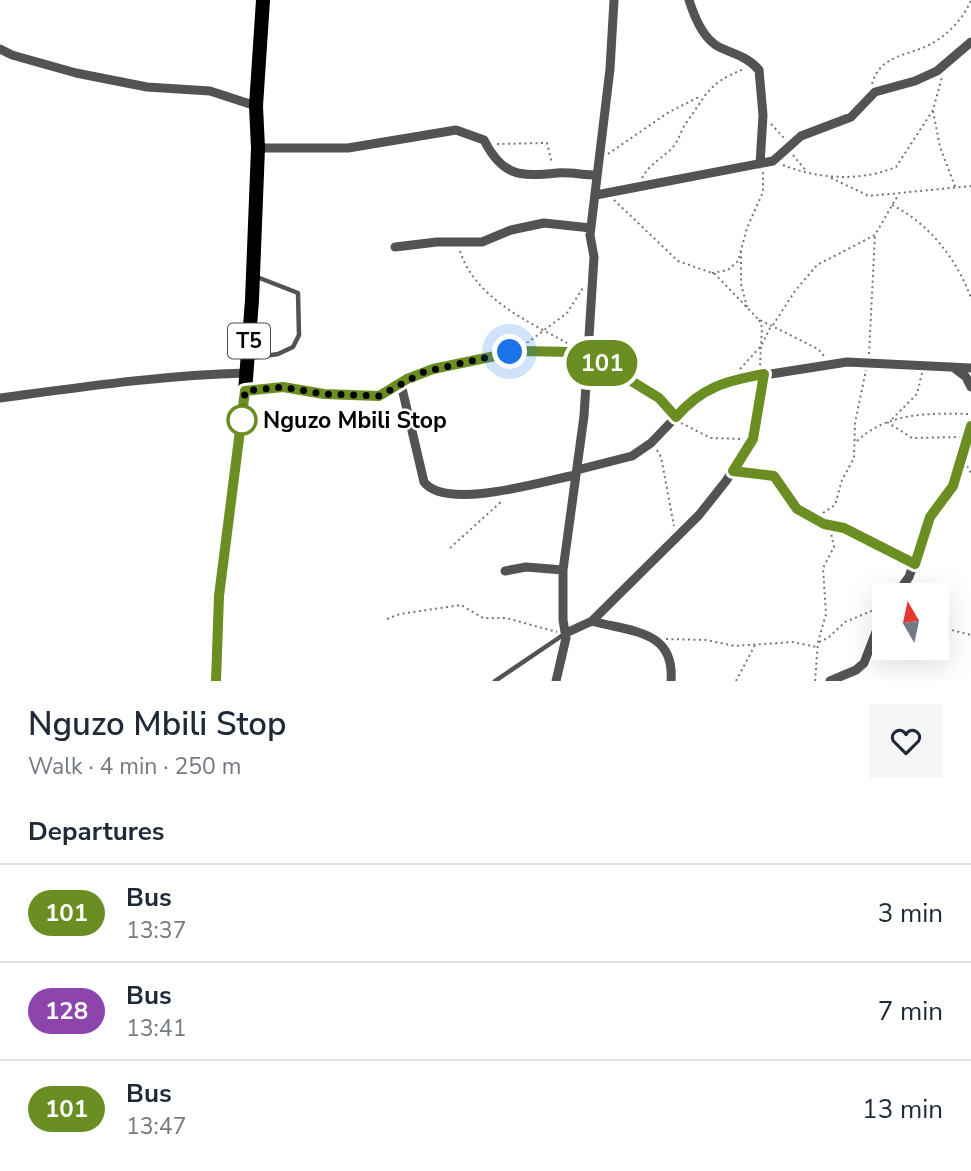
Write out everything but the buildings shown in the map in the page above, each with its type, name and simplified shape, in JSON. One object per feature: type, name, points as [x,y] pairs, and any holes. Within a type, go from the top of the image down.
[{"type":"highway","name":"T5","points":[[216,681],[219,596],[247,366],[258,148],[256,107],[263,0]]},
{"type":"street","points":[[556,681],[565,634],[562,620],[563,569],[576,472],[587,354],[593,279],[591,228],[610,69],[614,0]]},
{"type":"street","points":[[689,0],[697,22],[713,43],[755,65],[761,77],[763,115],[760,164]]},
{"type":"street","points":[[596,195],[773,161],[801,136],[851,117],[870,95],[915,81],[945,66],[971,42]]},
{"type":"street","points":[[0,49],[12,55],[76,73],[147,87],[219,93],[256,107]]},
{"type":"street","points":[[258,148],[348,148],[456,130],[486,141],[494,159],[517,173],[533,177],[554,174],[597,175]]},
{"type":"street","points":[[395,247],[488,240],[511,230],[544,223],[591,228]]},
{"type":"street","points":[[245,391],[283,387],[324,394],[379,396],[433,369],[519,351],[587,354],[659,398],[675,418]]},
{"type":"street","points":[[401,384],[427,486],[452,493],[510,492],[620,461],[651,443],[697,394],[733,380],[826,365],[867,363],[971,368]]},
{"type":"street","points":[[0,398],[143,382],[247,366]]},
{"type":"street","points":[[953,368],[971,383]]},
{"type":"street","points":[[565,634],[592,621],[699,515],[733,471],[753,439],[762,374]]},
{"type":"street","points":[[903,583],[915,564],[926,526],[953,486],[971,425]]},
{"type":"street","points":[[733,471],[774,476],[792,503],[821,522],[844,528],[915,564]]},
{"type":"street","points":[[505,570],[526,567],[563,569]]},
{"type":"street","points":[[592,621],[655,639],[670,656],[671,681]]},
{"type":"street","points":[[830,681],[856,670],[864,663],[872,638]]},
{"type":"lane","points":[[247,366],[293,347],[299,334],[299,293],[253,276]]},
{"type":"lane","points":[[495,681],[565,634]]},
{"type":"path","points":[[870,95],[872,82],[881,67],[895,56],[933,42],[957,23],[971,0]]},
{"type":"path","points":[[597,162],[669,111],[702,96],[728,75],[755,65]]},
{"type":"path","points":[[773,161],[808,173],[831,177],[872,174],[896,167],[933,110],[945,66]]},
{"type":"path","points":[[637,189],[647,170],[672,148],[686,123],[694,116],[702,96]]},
{"type":"path","points":[[933,110],[940,146],[956,189]]},
{"type":"path","points":[[763,115],[789,144],[795,159],[808,173]]},
{"type":"path","points":[[486,141],[518,145],[547,143],[554,174]]},
{"type":"path","points":[[711,273],[732,268],[738,261],[763,192],[760,164]]},
{"type":"path","points":[[831,177],[865,195],[898,195],[971,186]]},
{"type":"path","points":[[609,194],[678,261],[711,273],[758,319],[818,349],[826,365]]},
{"type":"path","points":[[814,681],[818,642],[826,614],[823,563],[834,547],[831,533],[821,522],[835,505],[842,480],[854,458],[855,423],[872,335],[875,234],[898,195]]},
{"type":"path","points":[[891,205],[911,217],[942,246],[962,272],[971,299]]},
{"type":"path","points":[[733,380],[761,346],[795,291],[817,265],[875,234]]},
{"type":"path","points":[[457,242],[466,267],[481,287],[543,329],[587,354]]},
{"type":"path","points":[[741,250],[741,284],[747,308]]},
{"type":"path","points":[[519,351],[543,329],[567,313],[578,293],[593,279]]},
{"type":"path","points":[[758,319],[762,327],[762,374]]},
{"type":"path","points":[[891,420],[917,394],[922,366]]},
{"type":"path","points":[[856,442],[886,421],[941,413],[971,414]]},
{"type":"path","points":[[675,418],[711,438],[753,439]]},
{"type":"path","points":[[886,421],[909,438],[969,437]]},
{"type":"path","points":[[651,443],[661,457],[675,537]]},
{"type":"path","points":[[450,548],[510,492]]},
{"type":"path","points":[[387,619],[400,614],[461,605],[483,618],[506,618],[565,634]]},
{"type":"path","points":[[818,642],[828,638],[845,622],[872,613]]},
{"type":"path","points":[[949,629],[971,635]]},
{"type":"path","points":[[655,639],[755,645],[792,642],[817,648]]},
{"type":"path","points":[[736,681],[755,645]]},
{"type":"bus line","name":"101","points":[[216,681],[215,647],[219,596],[245,391],[292,387],[324,394],[379,396],[415,375],[433,369],[475,362],[510,352],[572,352],[589,355],[659,398],[676,417],[697,394],[733,380],[764,374],[753,439],[733,471],[774,476],[797,509],[824,524],[844,528],[915,564],[930,517],[953,486],[971,426]]},
{"type":"place","name":"Nguzo Mbili Stop","points":[[242,420]]},
{"type":"route","points":[[242,420],[245,391],[292,387],[324,394],[379,396],[424,372],[510,352]]}]
